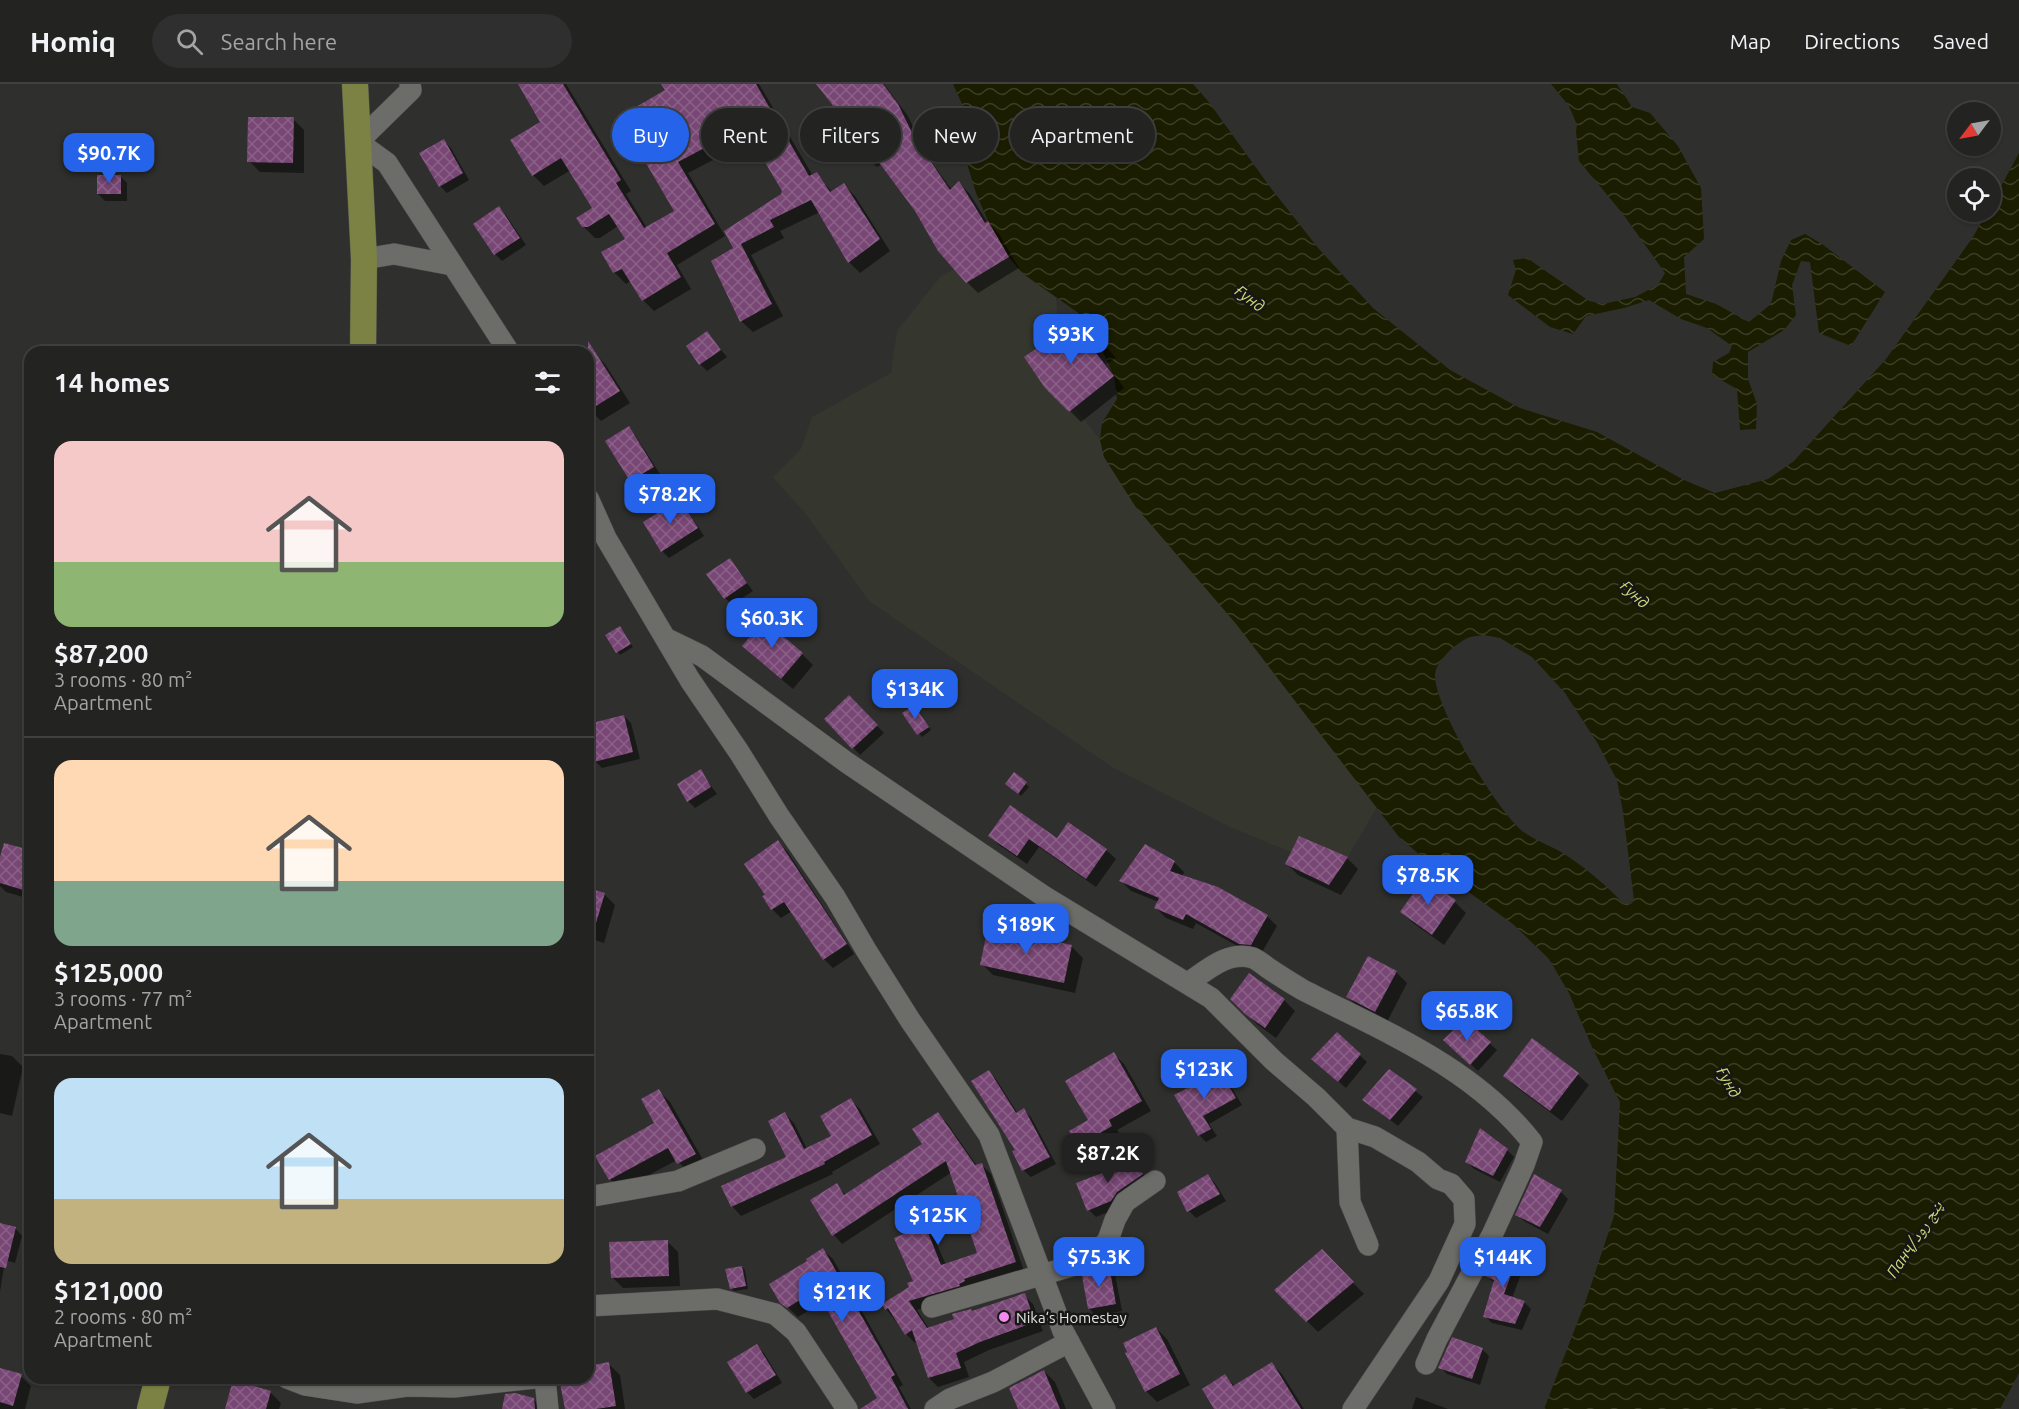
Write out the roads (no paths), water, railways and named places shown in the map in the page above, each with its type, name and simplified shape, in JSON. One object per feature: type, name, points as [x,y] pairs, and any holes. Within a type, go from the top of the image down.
[{"type":"main road","points":[[354,84],[364,259],[363,346]]},
{"type":"main road","points":[[150,1409],[152,1384]]},
{"type":"street","points":[[410,84],[411,90],[358,142],[387,163],[505,346]]},
{"type":"street","points":[[364,259],[394,254],[452,265]]},
{"type":"street","points":[[594,511],[606,538],[690,680],[836,897],[910,1020],[989,1135],[1063,1331],[1105,1409]]},
{"type":"street","points":[[667,639],[702,656],[846,762],[1045,897],[1188,982],[1211,998],[1274,1061],[1316,1097],[1347,1128],[1375,1137],[1418,1162],[1438,1179],[1451,1184],[1464,1199],[1466,1224],[1439,1281],[1353,1409]]},
{"type":"street","points":[[1188,982],[1229,957],[1253,958],[1294,985],[1404,1039],[1456,1071],[1518,1124],[1532,1142],[1492,1235],[1426,1364]]},
{"type":"street","points":[[1347,1128],[1350,1202],[1368,1245]]},
{"type":"street","points":[[594,1196],[678,1181],[755,1149]]},
{"type":"street","points":[[932,1307],[1082,1263],[1097,1253],[1108,1240],[1125,1202],[1155,1181]]},
{"type":"street","points":[[594,1306],[717,1299],[776,1314],[796,1332],[847,1409]]},
{"type":"street","points":[[935,1409],[1069,1342]]},
{"type":"street","points":[[302,1384],[357,1393],[407,1386],[454,1387],[481,1384]]},
{"type":"street","points":[[546,1384],[548,1409]]},
{"type":"water","points":[[953,84],[1193,84],[1319,249],[1373,308],[1450,370],[1520,408],[1597,432],[1684,480],[1715,493],[1768,479],[1794,461],[1886,359],[1981,222],[2001,222],[2001,186],[2019,153],[2019,1373],[2000,1409],[1544,1409],[1586,1300],[1614,1216],[1620,1102],[1592,1047],[1569,993],[1549,959],[1513,924],[1434,867],[1399,837],[1237,625],[1135,506],[1104,457],[1100,440],[1102,423],[1117,399],[1114,376],[1090,325],[1077,312],[1022,273],[998,244],[976,193],[967,162],[998,162],[998,108],[962,108]],"holes":[[[1484,635],[1500,638],[1532,657],[1565,693],[1598,744],[1617,780],[1634,900],[1631,904],[1624,904],[1594,876],[1570,858],[1521,830],[1483,780],[1445,711],[1438,691],[1436,670],[1443,658],[1459,643],[1470,637]]]},
{"type":"water","points":[[1551,84],[1617,84],[1632,107],[1650,113],[1678,146],[1701,188],[1704,239],[1684,257],[1686,294],[1716,304],[1749,322],[1771,304],[1781,261],[1791,240],[1805,234],[1822,244],[1885,292],[1851,346],[1819,333],[1810,262],[1801,261],[1792,285],[1796,315],[1784,330],[1748,352],[1748,379],[1757,404],[1756,429],[1740,430],[1737,389],[1712,375],[1713,362],[1729,353],[1732,346],[1707,328],[1681,319],[1649,300],[1586,316],[1573,334],[1550,327],[1508,295],[1516,270],[1513,260],[1527,258],[1589,301],[1603,304],[1635,297],[1658,285],[1665,273],[1623,214],[1579,161],[1577,125],[1569,106]]},
{"type":"place","name":"Nika‘s Homestay","points":[[1004,1317]]},
{"type":"water label","name":"Ғунд","points":[[1250,298]]},
{"type":"water label","name":"Ғунд","points":[[1635,594]]},
{"type":"water label","name":"Ғунд","points":[[1729,1082]]},
{"type":"water label","name":"Панҷ/پنج رود","points":[[1914,1239]]}]
